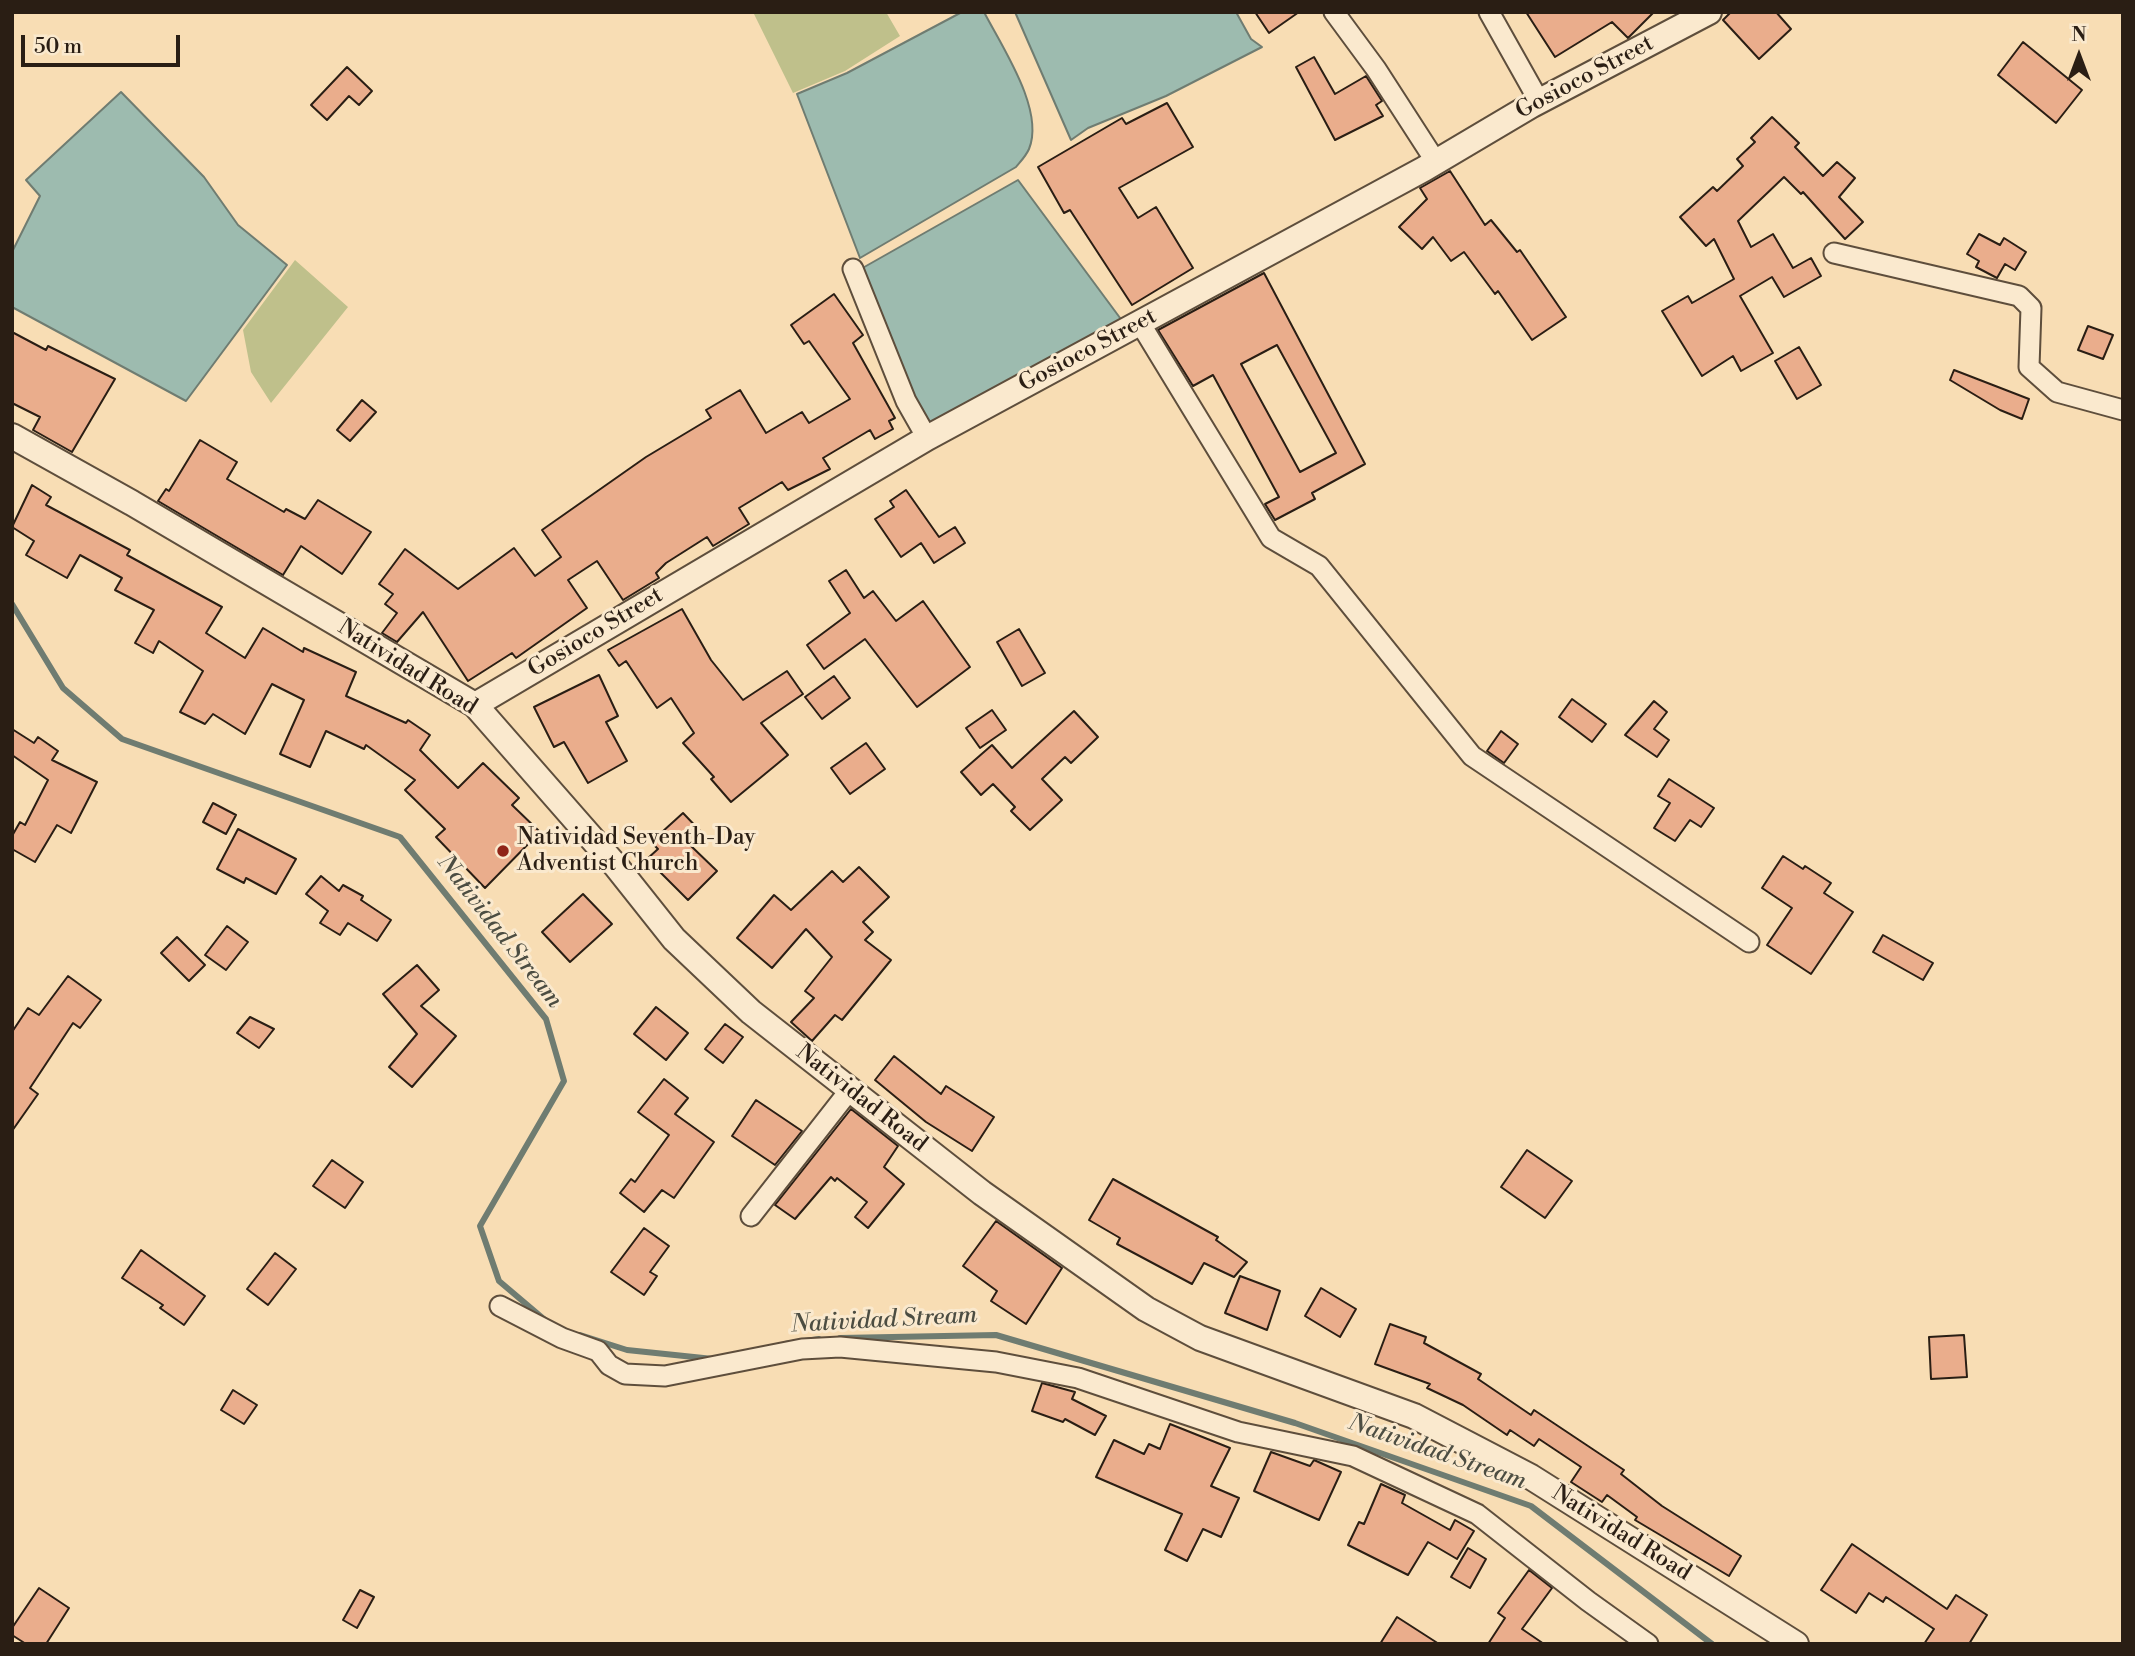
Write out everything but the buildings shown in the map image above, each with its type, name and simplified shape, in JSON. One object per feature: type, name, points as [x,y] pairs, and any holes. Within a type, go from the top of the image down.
[{"type":"street","points":[[1334,12],[1376,69],[1436,162]]},
{"type":"street","points":[[1489,12],[1539,101]]},
{"type":"street","name":"Gosioco Street","points":[[475,705],[927,438],[1436,162],[1539,101],[1709,12]]},
{"type":"street","points":[[1834,253],[2019,296],[2031,308],[2029,367],[2057,392],[2123,410]]},
{"type":"street","points":[[853,269],[906,401],[927,438]]},
{"type":"street","points":[[1140,323],[1271,538],[1319,566],[1472,756],[1749,942]]},
{"type":"street","name":"Natividad Road","points":[[12,436],[143,509],[475,705],[616,866],[674,939],[751,1012],[982,1193],[1167,1323],[1414,1416],[1531,1477],[1796,1644]]},
{"type":"street","points":[[751,1216],[849,1091]]},
{"type":"street","points":[[500,1306],[562,1338],[598,1351],[610,1365],[625,1374],[666,1376],[802,1349],[840,1347],[996,1362],[1078,1378],[1238,1432],[1353,1456],[1477,1514],[1648,1644]]},
{"type":"green space","points":[[753,12],[886,12],[900,36],[845,71],[793,93]]},
{"type":"green space","points":[[295,260],[348,307],[271,403],[251,372],[243,330]]},
{"type":"shaded area","points":[[962,12],[984,12],[1010,60],[1027,98],[1031,116],[1029,149],[1016,167],[860,258],[797,94],[847,73]]},
{"type":"shaded area","points":[[1015,12],[1236,12],[1251,39],[1262,47],[1166,96],[1088,128],[1071,140]]},
{"type":"shaded area","points":[[121,92],[204,177],[238,225],[287,265],[186,401],[12,307],[12,252],[40,196],[26,180]]},
{"type":"shaded area","points":[[1018,180],[1126,326],[927,427],[859,270]]},
{"type":"waterway","name":"Natividad Stream","points":[[12,604],[63,688],[122,739],[400,837],[546,1019],[564,1081],[480,1226],[499,1281],[545,1320]]},
{"type":"waterway","name":"Natividad Stream","points":[[580,1335],[627,1350],[713,1359]]},
{"type":"waterway","name":"Natividad Stream","points":[[840,1338],[996,1335],[1295,1423],[1531,1506],[1712,1644]]},
{"type":"waterway","name":"Natividad Stream","points":[[785,1344],[819,1339]]},
{"type":"place","name":"Natividad Seventh-Day Adventist Church","points":[[503,851]]}]
